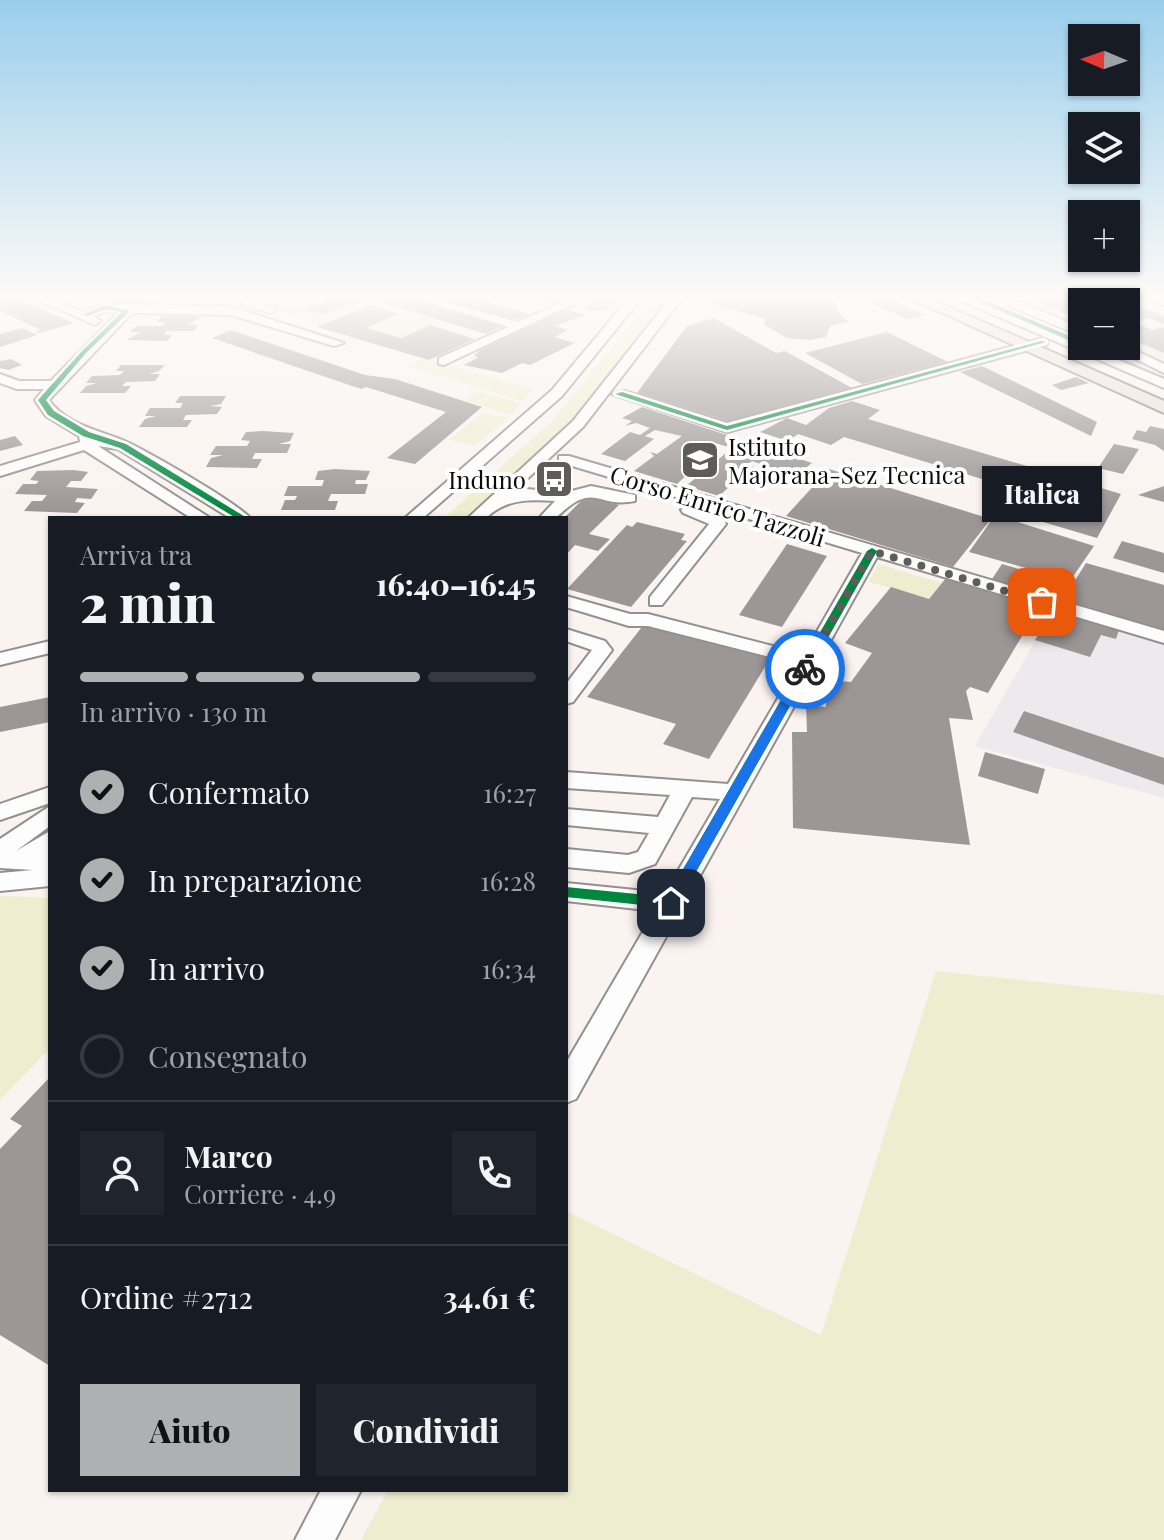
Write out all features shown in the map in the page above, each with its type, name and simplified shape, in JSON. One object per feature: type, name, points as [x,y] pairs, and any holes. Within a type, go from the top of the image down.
[{"type":"main road","points":[[1083,368],[1164,408]]},
{"type":"main road","points":[[1095,368],[1164,395]]},
{"type":"street","points":[[69,368],[52,385],[43,405],[87,440],[199,516]]},
{"type":"street","points":[[423,515],[557,393],[578,368]]},
{"type":"street","points":[[423,515],[453,501],[545,419],[588,368]]},
{"type":"street","name":"Corso Enrico Tazzoli","points":[[496,510],[588,412],[622,368]]},
{"type":"street","name":"Corso Enrico Tazzoli","points":[[496,510],[525,494],[564,459],[637,368]]},
{"type":"street","points":[[619,394],[727,428],[947,368]]},
{"type":"street","points":[[1126,368],[1164,384]]},
{"type":"street","points":[[0,378],[11,384],[52,385]]},
{"type":"street","name":"Corso Enrico Tazzoli","points":[[587,431],[588,412]]},
{"type":"street","points":[[0,471],[87,440],[106,439],[239,516]]},
{"type":"street","name":"Corso Enrico Tazzoli","points":[[564,459],[1164,637]]},
{"type":"street","points":[[525,494],[568,497],[591,491],[629,498]]},
{"type":"street","points":[[656,601],[718,524],[713,517],[670,505],[666,499],[675,492]]},
{"type":"street","points":[[549,516],[568,497]]},
{"type":"street","points":[[568,1086],[872,551]]},
{"type":"street","points":[[568,602],[629,620],[648,620],[809,661]]},
{"type":"street","points":[[568,639],[598,645],[602,650],[568,695]]},
{"type":"street","points":[[0,659],[48,647]]},
{"type":"street","points":[[568,780],[735,792]]},
{"type":"street","points":[[568,858],[629,864],[647,858],[684,790]]},
{"type":"street","points":[[0,812],[48,796]]},
{"type":"street","points":[[0,851],[48,815]]},
{"type":"street","points":[[568,817],[664,826]]},
{"type":"street","points":[[25,860],[48,841]]},
{"type":"street","points":[[0,859],[48,862]]},
{"type":"street","points":[[0,882],[48,877]]},
{"type":"street","points":[[568,892],[671,903]]},
{"type":"street","points":[[314,1540],[341,1492]]},
{"type":"shaded area","points":[[414,368],[459,368],[534,389],[523,401]]},
{"type":"shaded area","points":[[596,368],[616,368],[570,426],[473,516],[446,516],[551,422]]},
{"type":"shaded area","points":[[1142,368],[1164,368],[1164,377]]},
{"type":"shaded area","points":[[480,391],[521,404],[511,415],[464,400]]},
{"type":"shaded area","points":[[482,413],[509,418],[475,445],[449,440]]},
{"type":"shaded area","points":[[878,564],[942,583],[929,599],[869,582]]},
{"type":"shaded area","points":[[1053,610],[1164,644],[1164,798],[975,746]]},
{"type":"shaded area","points":[[0,896],[48,898],[48,1050],[0,1100]]},
{"type":"shaded area","points":[[936,971],[1164,995],[1164,1540],[361,1540],[387,1492],[568,1492],[568,1212],[821,1335]]},
{"type":"building","points":[[119,368],[162,368],[149,374],[160,374],[155,381],[126,382],[122,386],[131,386],[125,393],[80,393],[86,386],[97,383],[86,383],[92,376],[120,375],[124,371],[116,371]]},
{"type":"building","points":[[299,368],[344,368],[365,375],[395,379],[482,407],[415,464],[387,458],[446,412],[366,387],[361,389]]},
{"type":"building","points":[[478,368],[512,368],[502,373]]},
{"type":"building","points":[[656,368],[816,368],[852,388],[728,421],[637,393]]},
{"type":"building","points":[[832,368],[925,368],[862,384]]},
{"type":"building","points":[[986,368],[1097,422],[1091,436],[960,372]]},
{"type":"building","points":[[1076,377],[1089,383],[1061,390],[1052,385]]},
{"type":"building","points":[[180,396],[226,396],[221,404],[210,406],[222,407],[217,414],[186,415],[183,420],[192,420],[187,427],[139,427],[145,419],[156,416],[145,416],[150,408],[180,408],[183,403],[175,403]]},
{"type":"building","points":[[852,401],[880,410],[868,419],[1121,494],[1097,538],[1033,519],[1048,499],[844,437],[831,445],[798,434],[788,441],[760,432],[787,418],[806,425],[829,408]]},
{"type":"building","points":[[642,407],[812,463],[795,476],[752,461],[747,465],[757,468],[748,470],[719,496],[686,486],[732,448],[715,443],[680,470],[689,473],[677,484],[634,471],[654,456],[650,452],[657,454],[682,436],[655,430],[645,436],[654,439],[625,461],[601,454],[630,432],[640,435],[650,428],[636,423],[625,426],[632,421],[622,418]]},
{"type":"building","points":[[1150,426],[1164,429],[1164,451],[1155,445],[1132,439],[1137,430],[1146,432]]},
{"type":"building","points":[[246,432],[294,433],[290,441],[279,444],[291,444],[287,453],[255,453],[252,459],[262,459],[257,468],[206,467],[211,458],[223,455],[210,455],[216,446],[247,446],[250,441],[241,440]]},
{"type":"building","points":[[15,436],[23,445],[0,451],[0,440]]},
{"type":"building","points":[[1114,444],[1139,449],[1123,474],[1098,468]]},
{"type":"building","points":[[829,469],[991,519],[953,567],[786,516]]},
{"type":"building","points":[[37,471],[88,472],[81,481],[71,481],[66,487],[98,489],[91,499],[77,498],[75,502],[85,503],[77,513],[24,511],[32,501],[42,501],[47,495],[15,494],[23,484],[39,481],[30,480]]},
{"type":"building","points":[[318,471],[370,471],[366,480],[356,480],[355,484],[368,484],[365,494],[331,494],[328,501],[338,501],[335,510],[281,510],[285,500],[295,500],[297,496],[284,496],[288,486],[322,486],[324,480],[315,480]]},
{"type":"building","points":[[1164,486],[1164,502],[1138,495]]},
{"type":"building","points":[[586,496],[619,505],[589,534],[610,539],[598,551],[575,545],[568,553],[566,516]]},
{"type":"building","points":[[995,515],[1094,546],[1070,581],[1074,582],[1086,563],[1164,585],[1164,631],[992,579],[1002,564],[1056,580],[1058,577],[969,552]]},
{"type":"building","points":[[637,522],[685,534],[681,540],[687,541],[631,607],[568,589],[627,525],[632,527]]},
{"type":"building","points":[[1122,541],[1164,553],[1164,573],[1113,558]]},
{"type":"building","points":[[787,544],[827,556],[782,627],[739,615]]},
{"type":"building","points":[[946,578],[1040,606],[988,693],[970,687],[966,691],[973,720],[949,718],[970,845],[793,828],[792,732],[807,732],[806,705],[826,707],[826,680],[851,682],[872,653],[845,643],[891,587],[929,599]]},
{"type":"building","points":[[1053,610],[1119,630],[1116,639],[1101,635],[1090,657],[1035,640]]},
{"type":"building","points":[[645,623],[771,657],[709,759],[663,744],[676,724],[587,697]]},
{"type":"building","points":[[48,697],[48,722],[0,732],[0,707]]},
{"type":"building","points":[[1024,711],[1164,758],[1164,785],[1013,732]]},
{"type":"building","points":[[985,752],[1045,769],[1038,794],[978,776]]},
{"type":"building","points":[[48,1079],[48,1365],[0,1335],[0,1149],[22,1126],[10,1119]]},
{"type":"cycle path","points":[[70,368],[42,400],[51,413],[86,434],[123,446],[239,516]]},
{"type":"cycle path","points":[[619,394],[727,428],[948,368]]},
{"type":"cycle path","points":[[568,892],[671,903],[872,551]]},
{"type":"way so far","points":[[805,669],[872,551],[1042,602]]},
{"type":"place","name":"Istituto Majorana-Sez Tecnica","points":[[700,460]]},
{"type":"place","name":"Induno","points":[[554,479]]},
{"type":"place","name":"Italica","points":[[1042,602]]},
{"type":"route","points":[[671,903],[805,669]]}]
